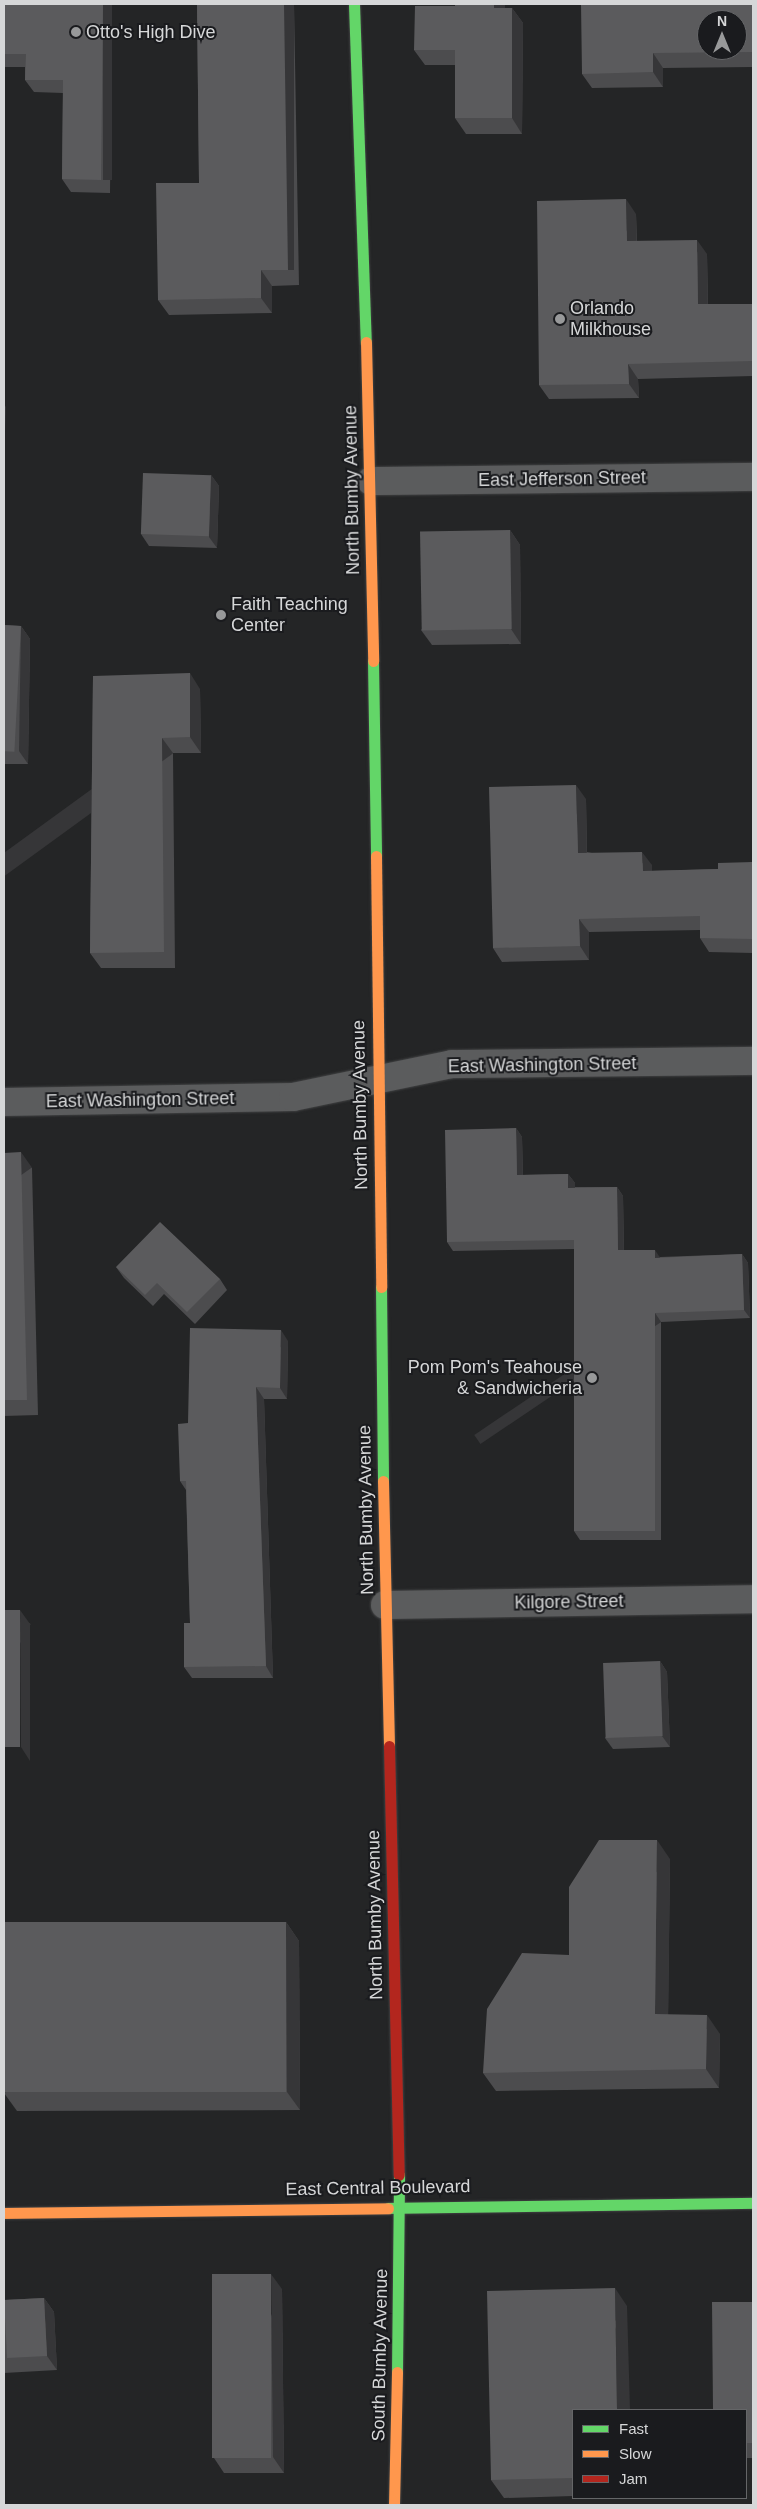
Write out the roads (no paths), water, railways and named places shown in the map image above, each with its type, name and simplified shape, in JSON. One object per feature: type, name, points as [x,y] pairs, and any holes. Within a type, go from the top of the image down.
[{"type":"street","name":"North Bumby Avenue","points":[[354,4],[371,481],[385,1605],[400,2206]]},
{"type":"street","name":"East Jefferson Street","points":[[371,481],[753,476]]},
{"type":"street","name":"East Washington Street","points":[[4,1102],[293,1097],[452,1064],[753,1061]]},
{"type":"street","name":"Kilgore Street","points":[[385,1605],[753,1600]]},
{"type":"street","name":"East Central Boulevard","points":[[4,2212],[753,2203]]},
{"type":"street","name":"South Bumby Avenue","points":[[394,2505],[400,2206]]},
{"type":"place","name":"Otto's High Dive","points":[[76,32]]},
{"type":"place","name":"Orlando Milkhouse","points":[[560,319]]},
{"type":"place","name":"Faith Teaching Center","points":[[221,615]]},
{"type":"place","name":"Pom Pom's Teahouse & Sandwicheria","points":[[592,1378]]}]
